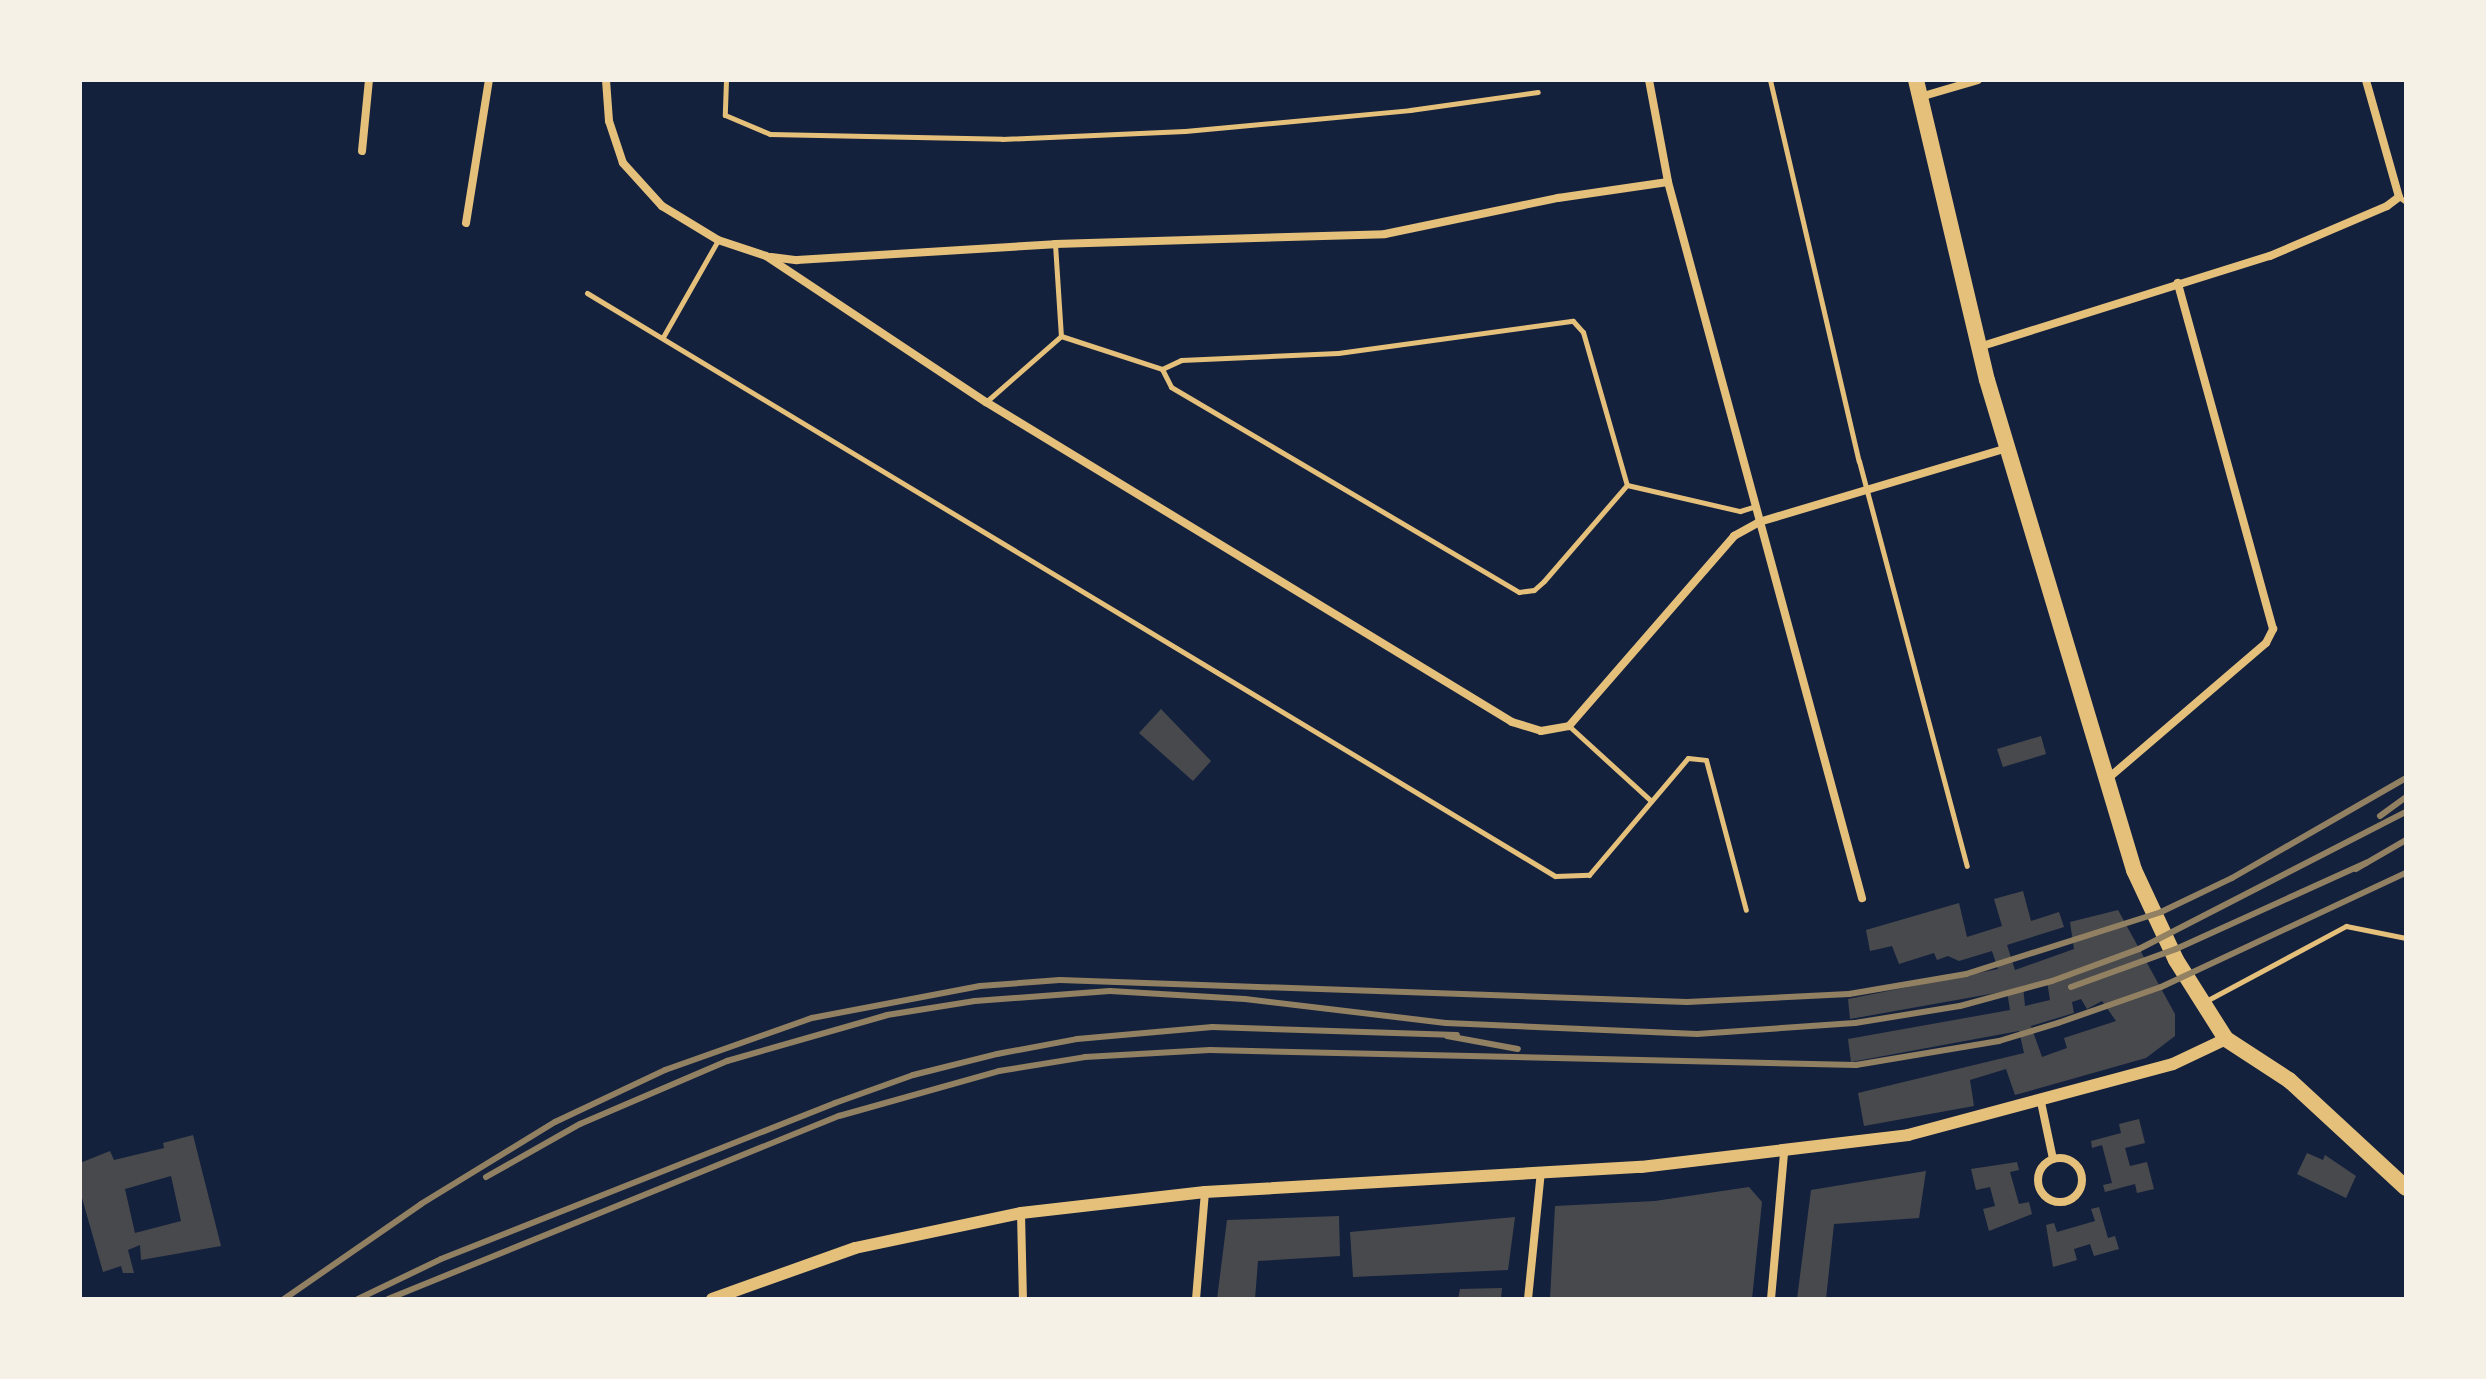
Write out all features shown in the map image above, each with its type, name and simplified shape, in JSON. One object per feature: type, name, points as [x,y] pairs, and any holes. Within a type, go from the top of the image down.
[{"type":"main road","points":[[1918,88],[1979,347],[2132,866],[2200,1000],[2226,1039],[2289,1080],[2406,1188]]},
{"type":"street","points":[[362,151],[369,80]]},
{"type":"street","points":[[466,223],[489,80]]},
{"type":"street","points":[[606,80],[609,121],[623,163],[662,206],[718,240],[766,256],[797,260],[1055,244],[1385,234],[1558,198],[1668,182]]},
{"type":"street","points":[[1649,80],[1668,182],[1753,507],[1862,898]]},
{"type":"street","points":[[1918,88],[1978,80]]},
{"type":"street","points":[[1979,347],[2270,256],[2403,199],[2367,82],[2377,80]]},
{"type":"street","points":[[766,256],[986,402],[1512,722],[1541,731],[1569,726],[1714,555],[1759,522],[2008,448]]},
{"type":"street","points":[[2105,782],[2266,643],[2273,629],[2178,283]]},
{"type":"street","points":[[712,1299],[855,1248],[1021,1213],[1205,1192],[1541,1172],[1784,1153],[1908,1135],[2041,1102],[2173,1064],[2226,1039]]},
{"type":"street","points":[[2041,1102],[2053,1159]]},
{"type":"street","points":[[1771,1299],[1784,1153]]},
{"type":"street","points":[[2053,1159],[2066,1159],[2081,1172],[2078,1192],[2067,1200],[2052,1200],[2041,1190],[2039,1176],[2053,1159]]},
{"type":"street","points":[[1528,1299],[1541,1172]]},
{"type":"street","points":[[1196,1299],[1205,1192]]},
{"type":"street","points":[[1021,1213],[1023,1299]]},
{"type":"lane","points":[[726,80],[725,115],[770,134],[1002,139],[1185,131],[1410,110],[1538,92]]},
{"type":"lane","points":[[1770,80],[1867,491],[1967,866]]},
{"type":"lane","points":[[663,337],[718,240]]},
{"type":"lane","points":[[1055,244],[1061,336]]},
{"type":"lane","points":[[587,293],[1555,876],[1589,875],[1688,758],[1706,760],[1746,910]]},
{"type":"lane","points":[[1061,336],[1162,369],[1181,360],[1338,353],[1573,321],[1583,332],[1627,485]]},
{"type":"lane","points":[[986,402],[1061,336]]},
{"type":"lane","points":[[1162,369],[1171,387],[1519,592],[1534,590],[1544,581],[1627,485]]},
{"type":"lane","points":[[1627,485],[1740,511],[1753,507]]},
{"type":"lane","points":[[1569,726],[1650,800]]},
{"type":"lane","points":[[2200,1000],[2346,926],[2406,938]]},
{"type":"building","points":[[1161,709],[1211,761],[1193,781],[1139,733]]},
{"type":"building","points":[[2041,736],[2046,754],[2003,767],[1997,749]]},
{"type":"building","points":[[2023,891],[2031,921],[2059,912],[2064,927],[2007,945],[2015,970],[2074,949],[2070,922],[2118,910],[2175,1014],[2175,1036],[2146,1058],[2015,1095],[2006,1069],[1970,1080],[1974,1106],[1864,1126],[1858,1093],[2024,1053],[2019,1031],[1851,1062],[1848,1039],[2010,1010],[2007,991],[1850,1019],[1848,999],[1998,969],[1992,951],[1959,961],[1948,956],[1937,960],[1934,953],[1899,964],[1892,946],[1870,951],[1866,930],[1959,903],[1967,937],[2002,926],[1994,899]],"holes":[[[2047,981],[2050,1000],[2025,1006],[2023,986]],[[2081,999],[2087,1009],[2102,1001],[2116,1021],[2064,1038],[2067,1048],[2042,1057],[2031,1026],[2074,1013],[2072,1002]]]},
{"type":"building","points":[[2139,1119],[2145,1143],[2125,1148],[2130,1166],[2147,1162],[2154,1189],[2137,1193],[2135,1184],[2105,1192],[2103,1185],[2112,1183],[2102,1145],[2092,1148],[2091,1141],[2121,1133],[2119,1124]]},
{"type":"building","points":[[193,1135],[221,1246],[141,1260],[140,1245],[128,1250],[134,1273],[123,1273],[121,1266],[103,1272],[80,1191],[80,1163],[110,1151],[114,1160],[164,1148],[163,1143]],"holes":[[[171,1176],[181,1221],[135,1233],[125,1189]]]},
{"type":"building","points":[[2307,1153],[2323,1160],[2325,1155],[2356,1176],[2346,1198],[2297,1174]]},
{"type":"building","points":[[2017,1162],[2019,1170],[2010,1172],[2019,1204],[2029,1202],[2032,1214],[1989,1231],[1983,1209],[1995,1206],[1990,1187],[1976,1190],[1971,1169]]},
{"type":"building","points":[[1926,1171],[1919,1218],[1834,1224],[1826,1299],[1797,1299],[1811,1190]]},
{"type":"building","points":[[1749,1187],[1762,1202],[1752,1299],[1550,1299],[1555,1206],[1655,1201]]},
{"type":"building","points":[[2099,1207],[2108,1238],[2115,1236],[2119,1249],[2094,1256],[2090,1244],[2074,1249],[2077,1260],[2053,1267],[2046,1225],[2054,1223],[2057,1232],[2095,1221],[2091,1209]]},
{"type":"building","points":[[1339,1216],[1340,1256],[1258,1261],[1255,1299],[1217,1299],[1227,1220]]},
{"type":"building","points":[[1515,1217],[1508,1270],[1353,1277],[1350,1232]]},
{"type":"building","points":[[1502,1288],[1501,1299],[1458,1299],[1460,1289]]},
{"type":"railway","points":[[284,1299],[421,1204],[555,1122],[665,1070],[812,1018],[980,986],[1060,980],[1687,1002],[1849,994],[1966,974],[2161,912],[2232,878],[2406,778]]},
{"type":"railway","points":[[2380,816],[2406,797]]},
{"type":"railway","points":[[486,1177],[580,1124],[727,1061],[887,1015],[975,1001],[1110,991],[1245,999],[1446,1023],[1697,1034],[1855,1023],[1960,1006],[2052,981],[2139,949],[2406,812]]},
{"type":"railway","points":[[2356,869],[2406,840]]},
{"type":"railway","points":[[2071,987],[2176,949],[2366,863]]},
{"type":"railway","points":[[388,1299],[839,1116],[999,1071],[1085,1057],[1210,1050],[1856,1065],[1999,1041],[2058,1023],[2161,987],[2406,873]]},
{"type":"railway","points":[[358,1299],[441,1259],[835,1103],[913,1075],[997,1054],[1077,1039],[1212,1027],[1457,1035]]},
{"type":"railway","points":[[1447,1036],[1518,1049]]}]
